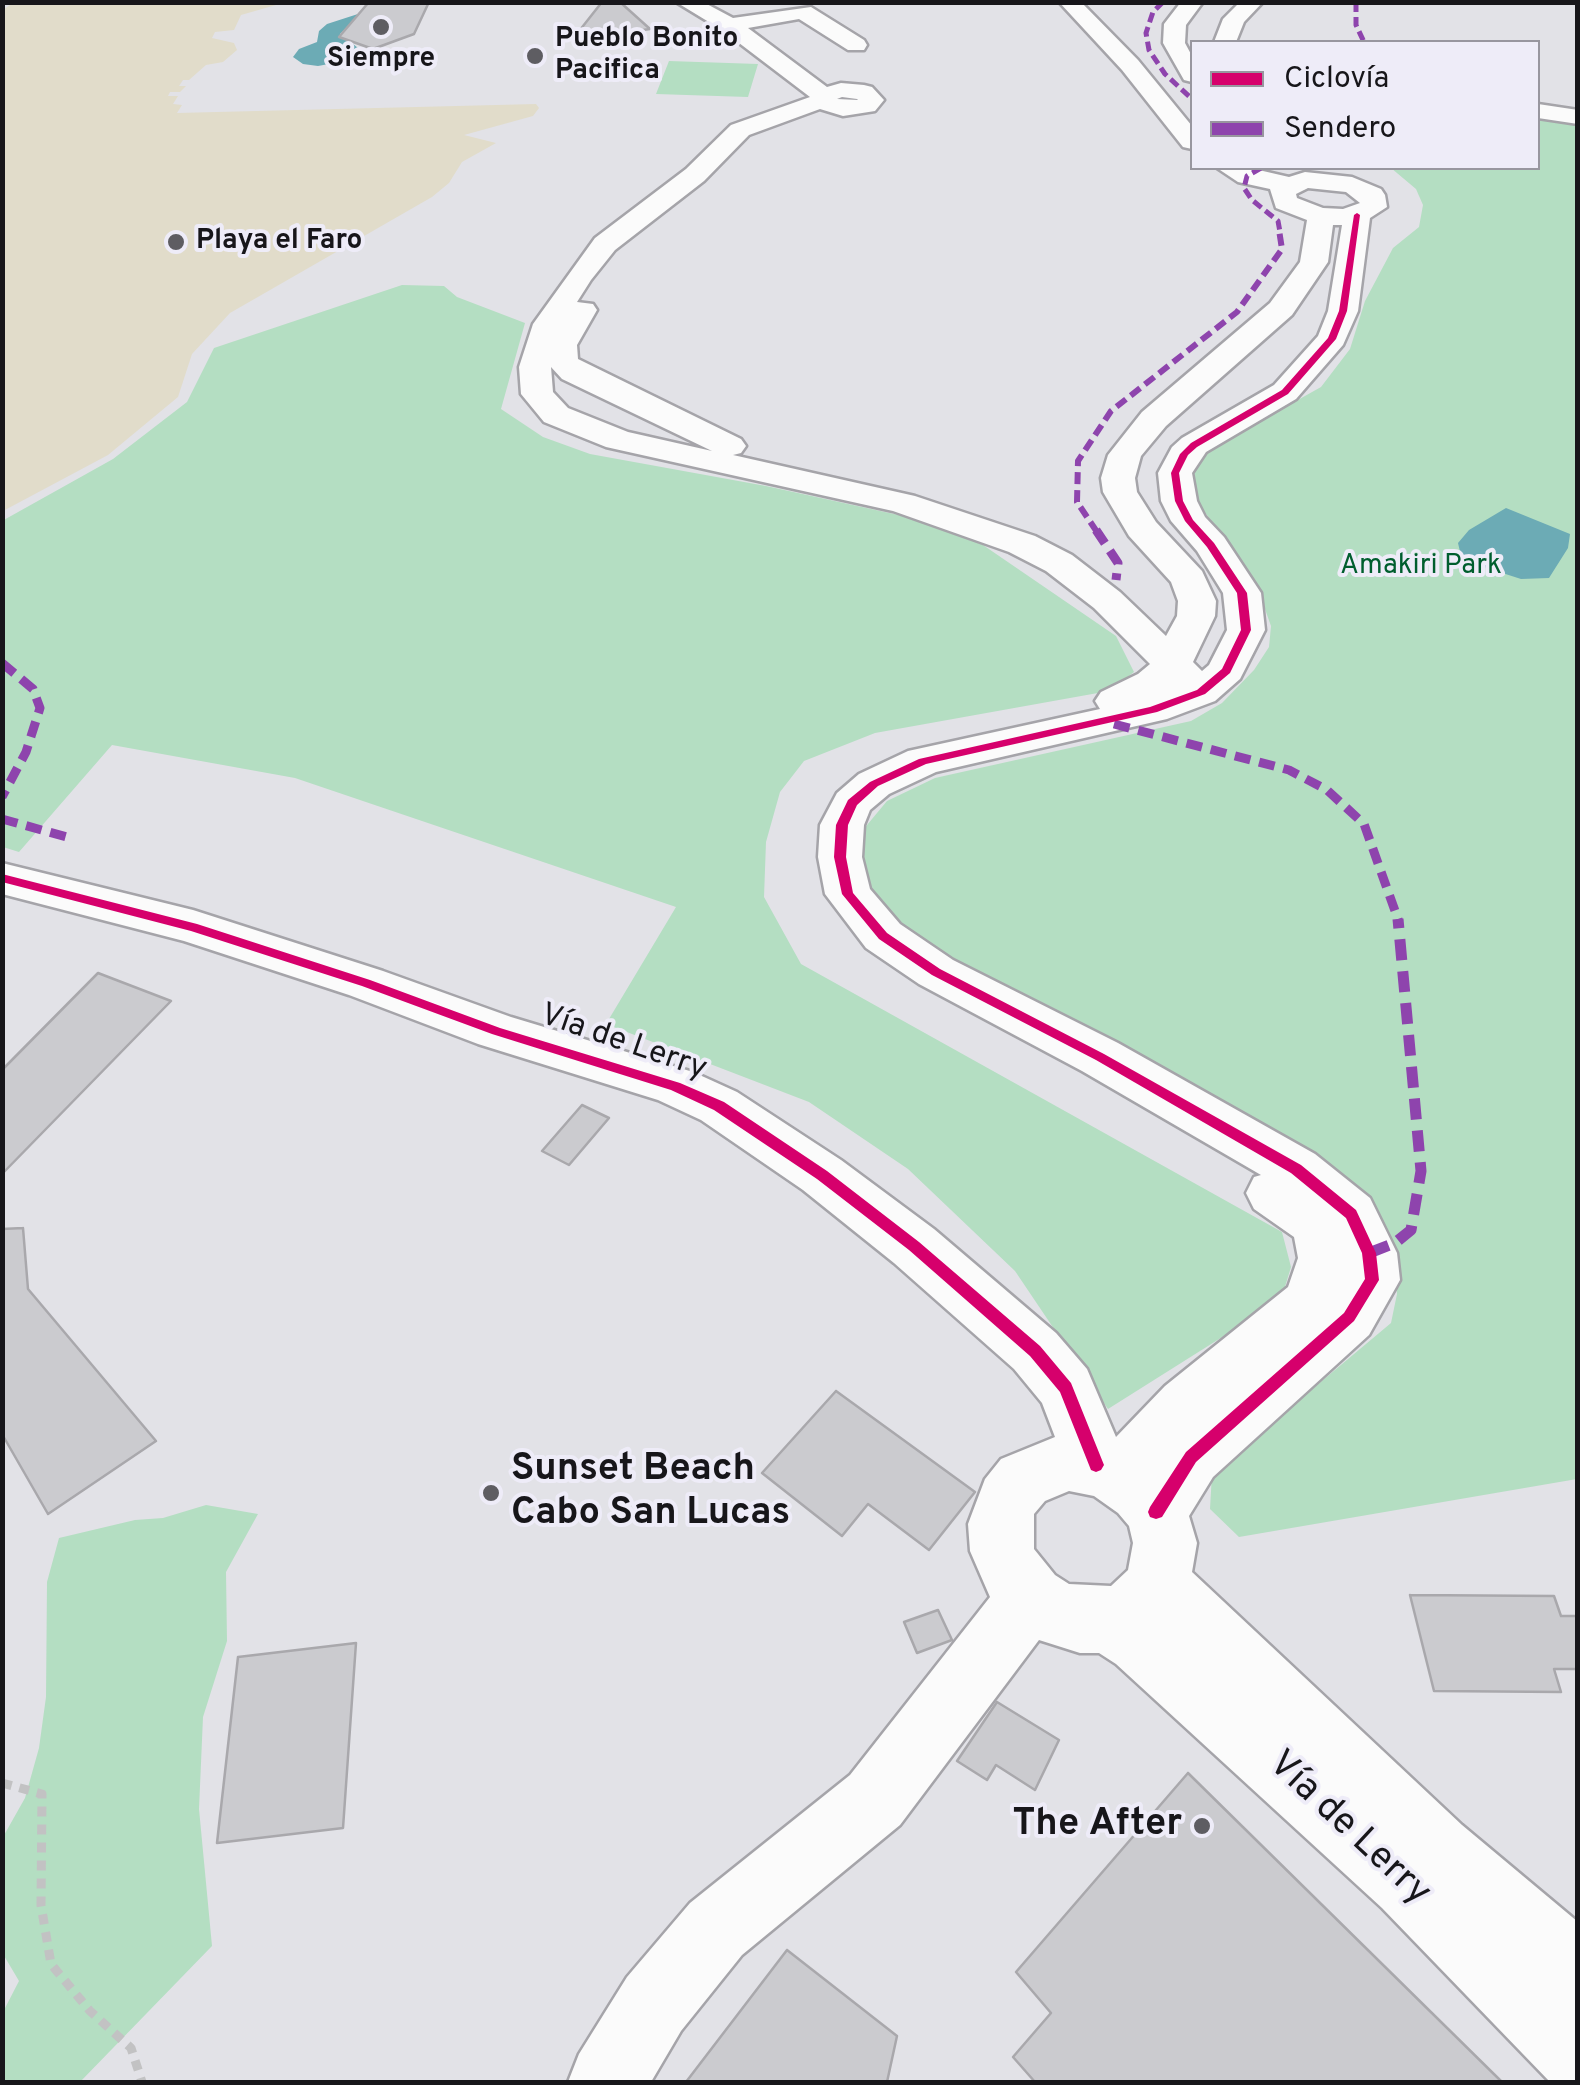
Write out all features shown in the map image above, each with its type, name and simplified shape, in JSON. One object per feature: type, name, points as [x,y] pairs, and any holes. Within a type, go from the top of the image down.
[{"type":"street","points":[[686,2],[734,17],[795,58],[832,98]]},
{"type":"street","points":[[1069,2],[1130,65],[1190,140]]},
{"type":"street","points":[[1190,71],[1174,43],[1175,24],[1193,2]]},
{"type":"street","points":[[1226,40],[1234,19],[1253,2]]},
{"type":"street","points":[[734,17],[776,11]]},
{"type":"street","points":[[832,98],[786,110],[740,130],[702,169],[605,244],[548,324],[535,366],[537,394],[556,414],[618,440],[903,503],[1022,544],[1060,564],[1196,667]]},
{"type":"street","points":[[832,98],[759,132],[742,145],[713,181],[637,234],[583,309],[562,345],[562,361],[594,384],[742,452],[951,499],[1044,535],[1108,573],[1196,667]]},
{"type":"street","points":[[1540,111],[1578,117]]},
{"type":"street","points":[[1234,170],[1247,176],[1350,183]]},
{"type":"street","points":[[1298,178],[1281,196],[1285,202],[1321,216]]},
{"type":"street","points":[[1196,667],[1197,601],[1190,579],[1127,506],[1120,492],[1121,466],[1134,442],[1154,419],[1252,335],[1298,287],[1318,249],[1321,216],[1350,183]]},
{"type":"street","points":[[1124,1484],[1192,1458],[1349,1317],[1372,1280],[1369,1253],[1351,1214],[1323,1187],[1296,1169],[1100,1057],[936,972],[882,936],[848,894],[842,874],[842,825],[852,803],[874,784],[922,761],[1109,723],[1246,630],[1242,593],[1190,521],[1180,501],[1175,472],[1194,445],[1285,392],[1332,338],[1343,311],[1350,183]]},
{"type":"street","name":"Vía de Lerry","points":[[2,878],[193,927],[366,983],[496,1031],[675,1086],[719,1106],[822,1174],[914,1246],[1036,1351],[1066,1388],[1124,1484]]},
{"type":"street","points":[[1069,1462],[1124,1484],[1165,1543],[1132,1602],[1080,1620],[1054,1613],[1032,1598],[1013,1576],[1002,1550],[1000,1524],[1007,1500],[1023,1480],[1044,1468],[1069,1462]]},
{"type":"street","points":[[607,2082],[654,2004],[716,1929],[875,1800],[985,1652],[1032,1598]]},
{"type":"street","name":"Vía de Lerry","points":[[1132,1602],[1140,1640],[1422,1866],[1578,1972]]},
{"type":"street","name":"Vía de Lerry","points":[[1422,1866],[1578,2056]]},
{"type":"path","points":[[2,1782],[42,1794],[41,1905],[51,1964],[90,2011],[130,2048],[142,2082]]},
{"type":"green space","points":[[669,61],[758,64],[748,97],[656,94]]},
{"type":"green space","name":"Amakiri Park","points":[[1540,117],[1577,123],[1577,1479],[1239,1537],[1210,1509],[1212,1473],[1391,1323],[1397,1294],[1394,1260],[942,961],[866,896],[862,831],[887,801],[935,778],[1191,721],[1222,703],[1254,670],[1269,647],[1271,626],[1260,595],[1240,561],[1188,489],[1190,467],[1205,452],[1321,387],[1350,349],[1365,301],[1393,248],[1419,227],[1423,205],[1416,189],[1393,170],[1540,170]]},
{"type":"green space","points":[[402,285],[444,286],[457,297],[525,323],[501,409],[543,437],[590,454],[766,486],[926,521],[983,545],[1116,636],[1134,672],[1109,691],[875,733],[804,761],[780,792],[766,842],[764,897],[801,964],[1282,1232],[1291,1267],[1281,1300],[1108,1409],[1015,1271],[908,1169],[809,1102],[606,1024],[676,907],[295,778],[112,745],[19,852],[3,847],[2,521],[113,459],[187,402],[214,348]]},
{"type":"green space","points":[[206,1505],[258,1514],[226,1572],[227,1641],[203,1717],[199,1809],[212,1946],[80,2082],[3,2082],[3,2012],[19,1981],[3,1954],[3,1837],[25,1798],[39,1748],[46,1697],[47,1582],[59,1538],[135,1520],[163,1518]]},
{"type":"sand","name":"Playa el Faro","points":[[14,2],[283,3],[241,15],[234,30],[215,32],[212,38],[234,43],[237,50],[223,62],[206,65],[189,80],[183,80],[179,86],[186,86],[180,92],[170,92],[168,96],[178,96],[173,104],[182,105],[177,113],[536,104],[539,108],[533,116],[464,135],[496,143],[462,162],[449,183],[432,197],[230,313],[192,354],[178,397],[108,455],[3,511],[3,10]]},
{"type":"water","points":[[361,13],[340,34],[362,51],[356,59],[318,66],[303,64],[293,57],[299,49],[317,42],[319,31],[327,24]]},
{"type":"water","points":[[1506,508],[1570,534],[1568,548],[1549,578],[1521,579],[1462,560],[1458,543],[1469,530]]},
{"type":"building","points":[[369,2],[429,2],[414,34],[373,49],[339,37]]},
{"type":"building","points":[[602,2],[620,2],[650,29],[572,40]]},
{"type":"building","points":[[98,973],[171,1001],[2,1174],[2,1070]]},
{"type":"building","points":[[582,1105],[609,1118],[569,1165],[542,1151]]},
{"type":"building","points":[[23,1228],[28,1289],[156,1441],[48,1514],[2,1434],[2,1229]]},
{"type":"building","points":[[836,1391],[975,1492],[929,1550],[868,1504],[842,1536],[762,1473]]},
{"type":"building","points":[[1410,1595],[1554,1596],[1561,1616],[1578,1616],[1578,1669],[1554,1669],[1561,1692],[1434,1691]]},
{"type":"building","points":[[938,1610],[952,1640],[917,1653],[904,1622]]},
{"type":"building","points":[[356,1643],[343,1828],[217,1843],[238,1657]]},
{"type":"building","points":[[997,1702],[1059,1740],[1035,1790],[996,1765],[987,1780],[957,1761]]},
{"type":"building","points":[[1188,1773],[1502,2082],[1035,2082],[1013,2057],[1051,2013],[1016,1972]]},
{"type":"building","points":[[787,1950],[897,2036],[887,2082],[686,2082]]},
{"type":"marked path","points":[[1163,2],[1153,12],[1146,33],[1149,50],[1165,74],[1190,97]]},
{"type":"marked path","points":[[1356,2],[1356,25],[1363,40]]},
{"type":"marked path","points":[[1116,580],[1118,563],[1077,502],[1078,461],[1111,411],[1237,312],[1282,249],[1278,221],[1252,200],[1244,188],[1247,176],[1258,170]]},
{"type":"marked path","points":[[2,663],[33,689],[40,708],[26,752],[2,797]]},
{"type":"marked path","points":[[1114,724],[1289,770],[1327,790],[1364,824],[1399,922],[1421,1171],[1411,1230],[1395,1243],[1369,1253]]},
{"type":"marked path","points":[[2,819],[74,839]]},
{"type":"cycle path","points":[[1156,1512],[1191,1457],[1349,1317],[1372,1280],[1369,1253],[1351,1214],[1296,1169],[1100,1057],[936,972],[883,936],[848,894],[840,857],[842,825],[852,803],[874,784],[923,761],[1153,710],[1201,692],[1226,671],[1246,630],[1242,593],[1211,545],[1189,521],[1179,501],[1175,473],[1184,454],[1194,445],[1285,392],[1332,339],[1343,311],[1357,215]]},
{"type":"cycle path","points":[[2,878],[193,927],[366,983],[496,1031],[675,1086],[719,1106],[822,1175],[914,1246],[1035,1351],[1066,1388],[1096,1465]]},
{"type":"place","name":"Siempre","points":[[381,27]]},
{"type":"place","name":"Pueblo Bonito Pacifica","points":[[535,56]]},
{"type":"place","name":"Playa el Faro","points":[[176,242]]},
{"type":"place","name":"Sunset Beach Cabo San Lucas","points":[[491,1493]]},
{"type":"place","name":"The After","points":[[1202,1826]]}]
